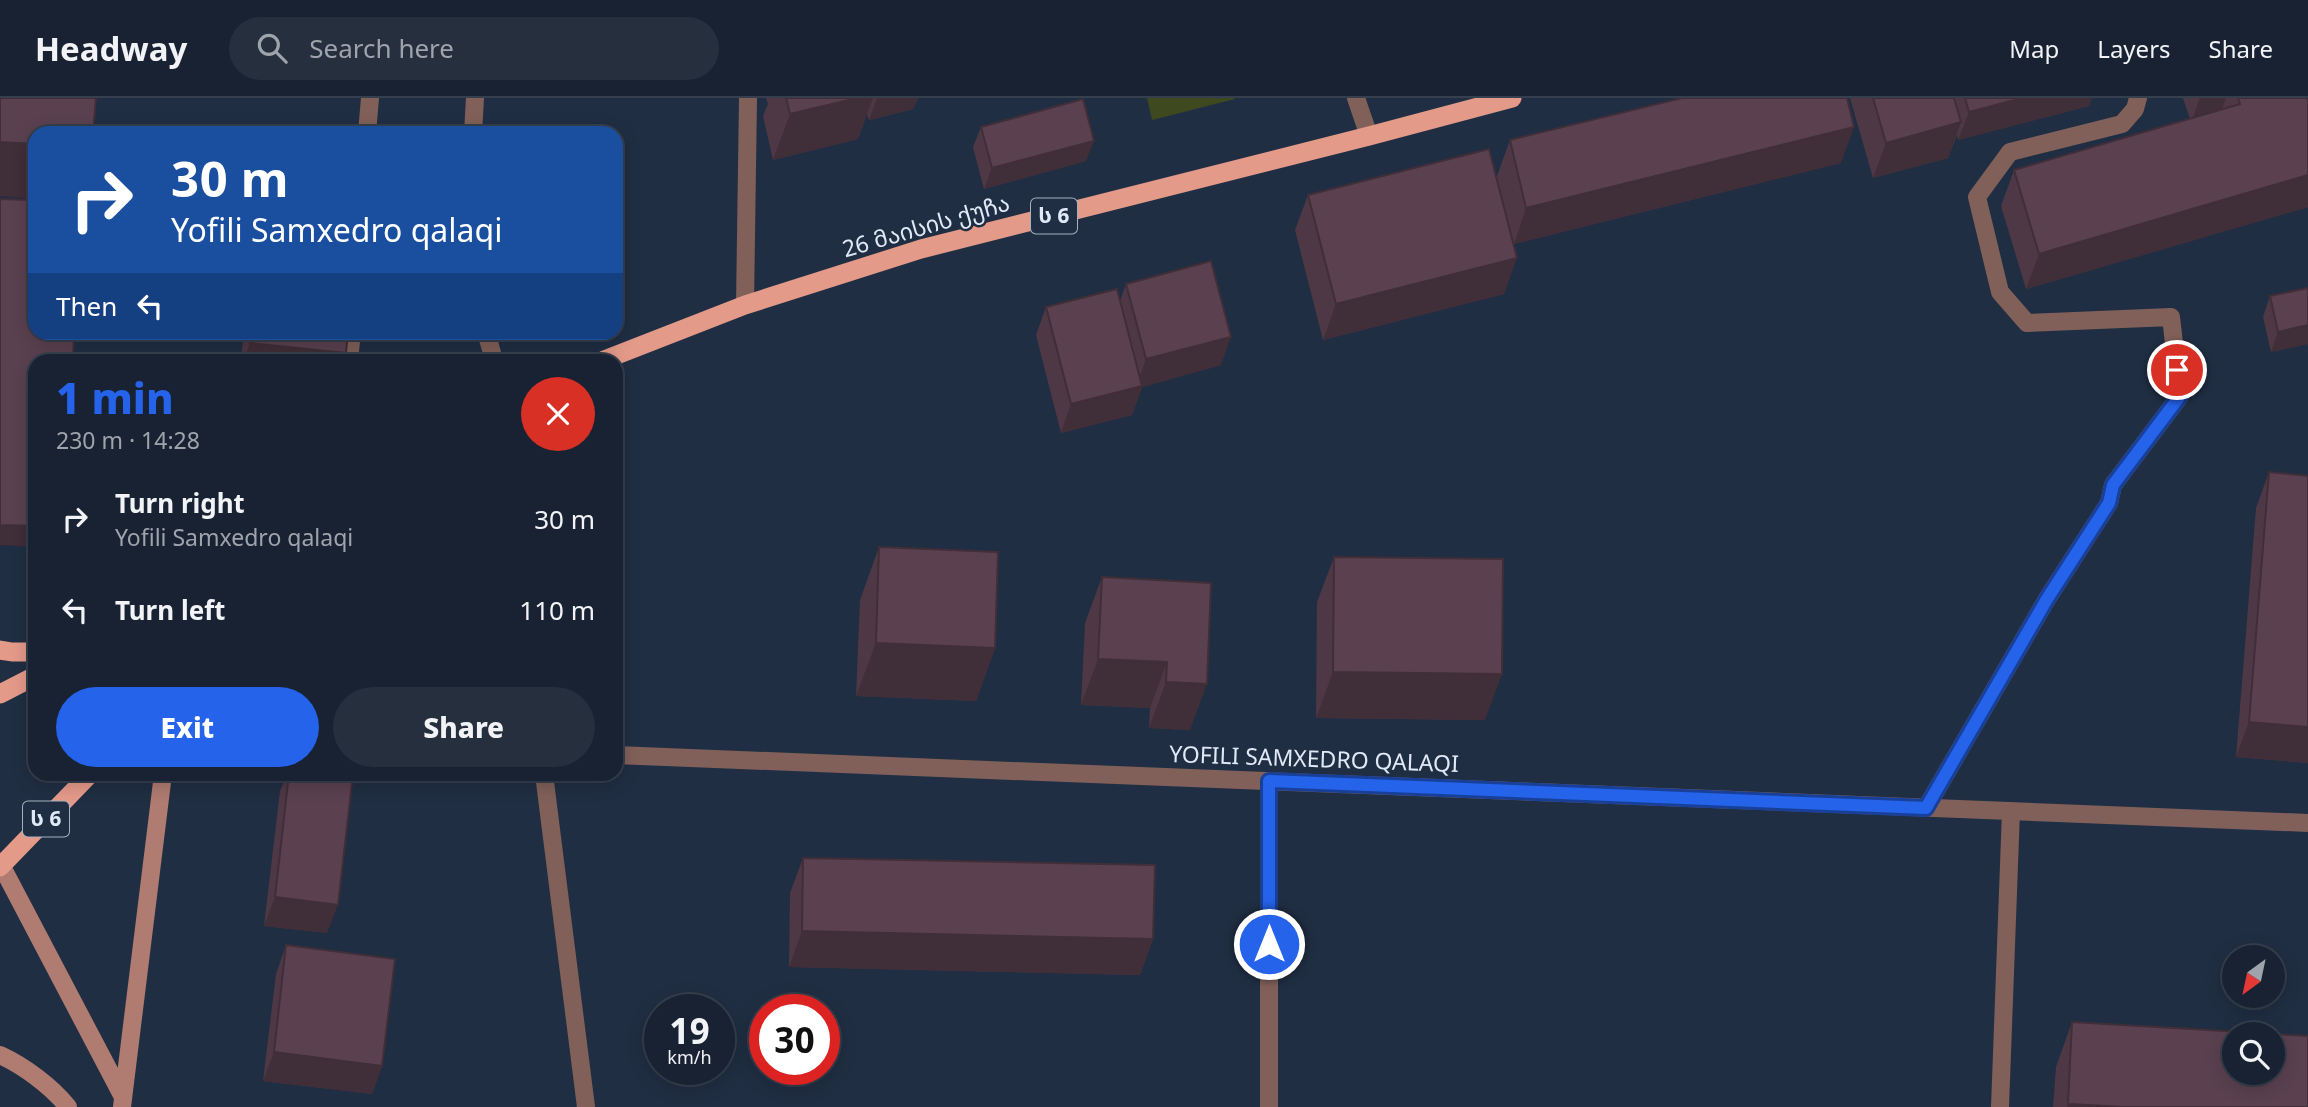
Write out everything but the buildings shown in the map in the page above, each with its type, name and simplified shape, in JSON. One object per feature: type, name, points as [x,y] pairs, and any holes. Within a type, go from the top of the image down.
[{"type":"highway","name":"26 მაისის ქუჩა","points":[[620,354],[745,306],[921,249],[1512,98]]},
{"type":"highway","points":[[0,650],[28,652]]},
{"type":"highway","points":[[0,694],[28,680]]},
{"type":"highway","name":"ს 6","points":[[1,865],[83,781]]},
{"type":"main road","points":[[122,1102],[162,781]]},
{"type":"main road","points":[[1,865],[122,1102]]},
{"type":"main road","points":[[0,1055],[58,1095],[68,1107]]},
{"type":"street","points":[[368,126],[370,98]]},
{"type":"street","points":[[473,126],[475,98]]},
{"type":"street","points":[[745,306],[748,98]]},
{"type":"street","points":[[1356,98],[1369,136]]},
{"type":"street","points":[[1926,808],[2047,599],[2109,503],[2113,485],[2180,396],[2171,317],[2027,323],[2000,292],[1977,197],[2010,152],[2122,124],[2135,109],[2138,98]]},
{"type":"street","name":"YOFILI SAMXEDRO QALAQI","points":[[623,755],[2308,823]]},
{"type":"street","points":[[545,781],[586,1107]]},
{"type":"street","name":"YOFILI SAMXEDRO QALAQI","points":[[1269,781],[1269,1107]]},
{"type":"street","points":[[2000,1107],[2011,811]]},
{"type":"green space","points":[[1147,98],[1234,98],[1235,99],[1152,120]]},
{"type":"route","points":[[1269,944],[1269,781],[1926,808],[2047,599],[2109,503],[2113,485],[2180,396],[2177,370]]}]
